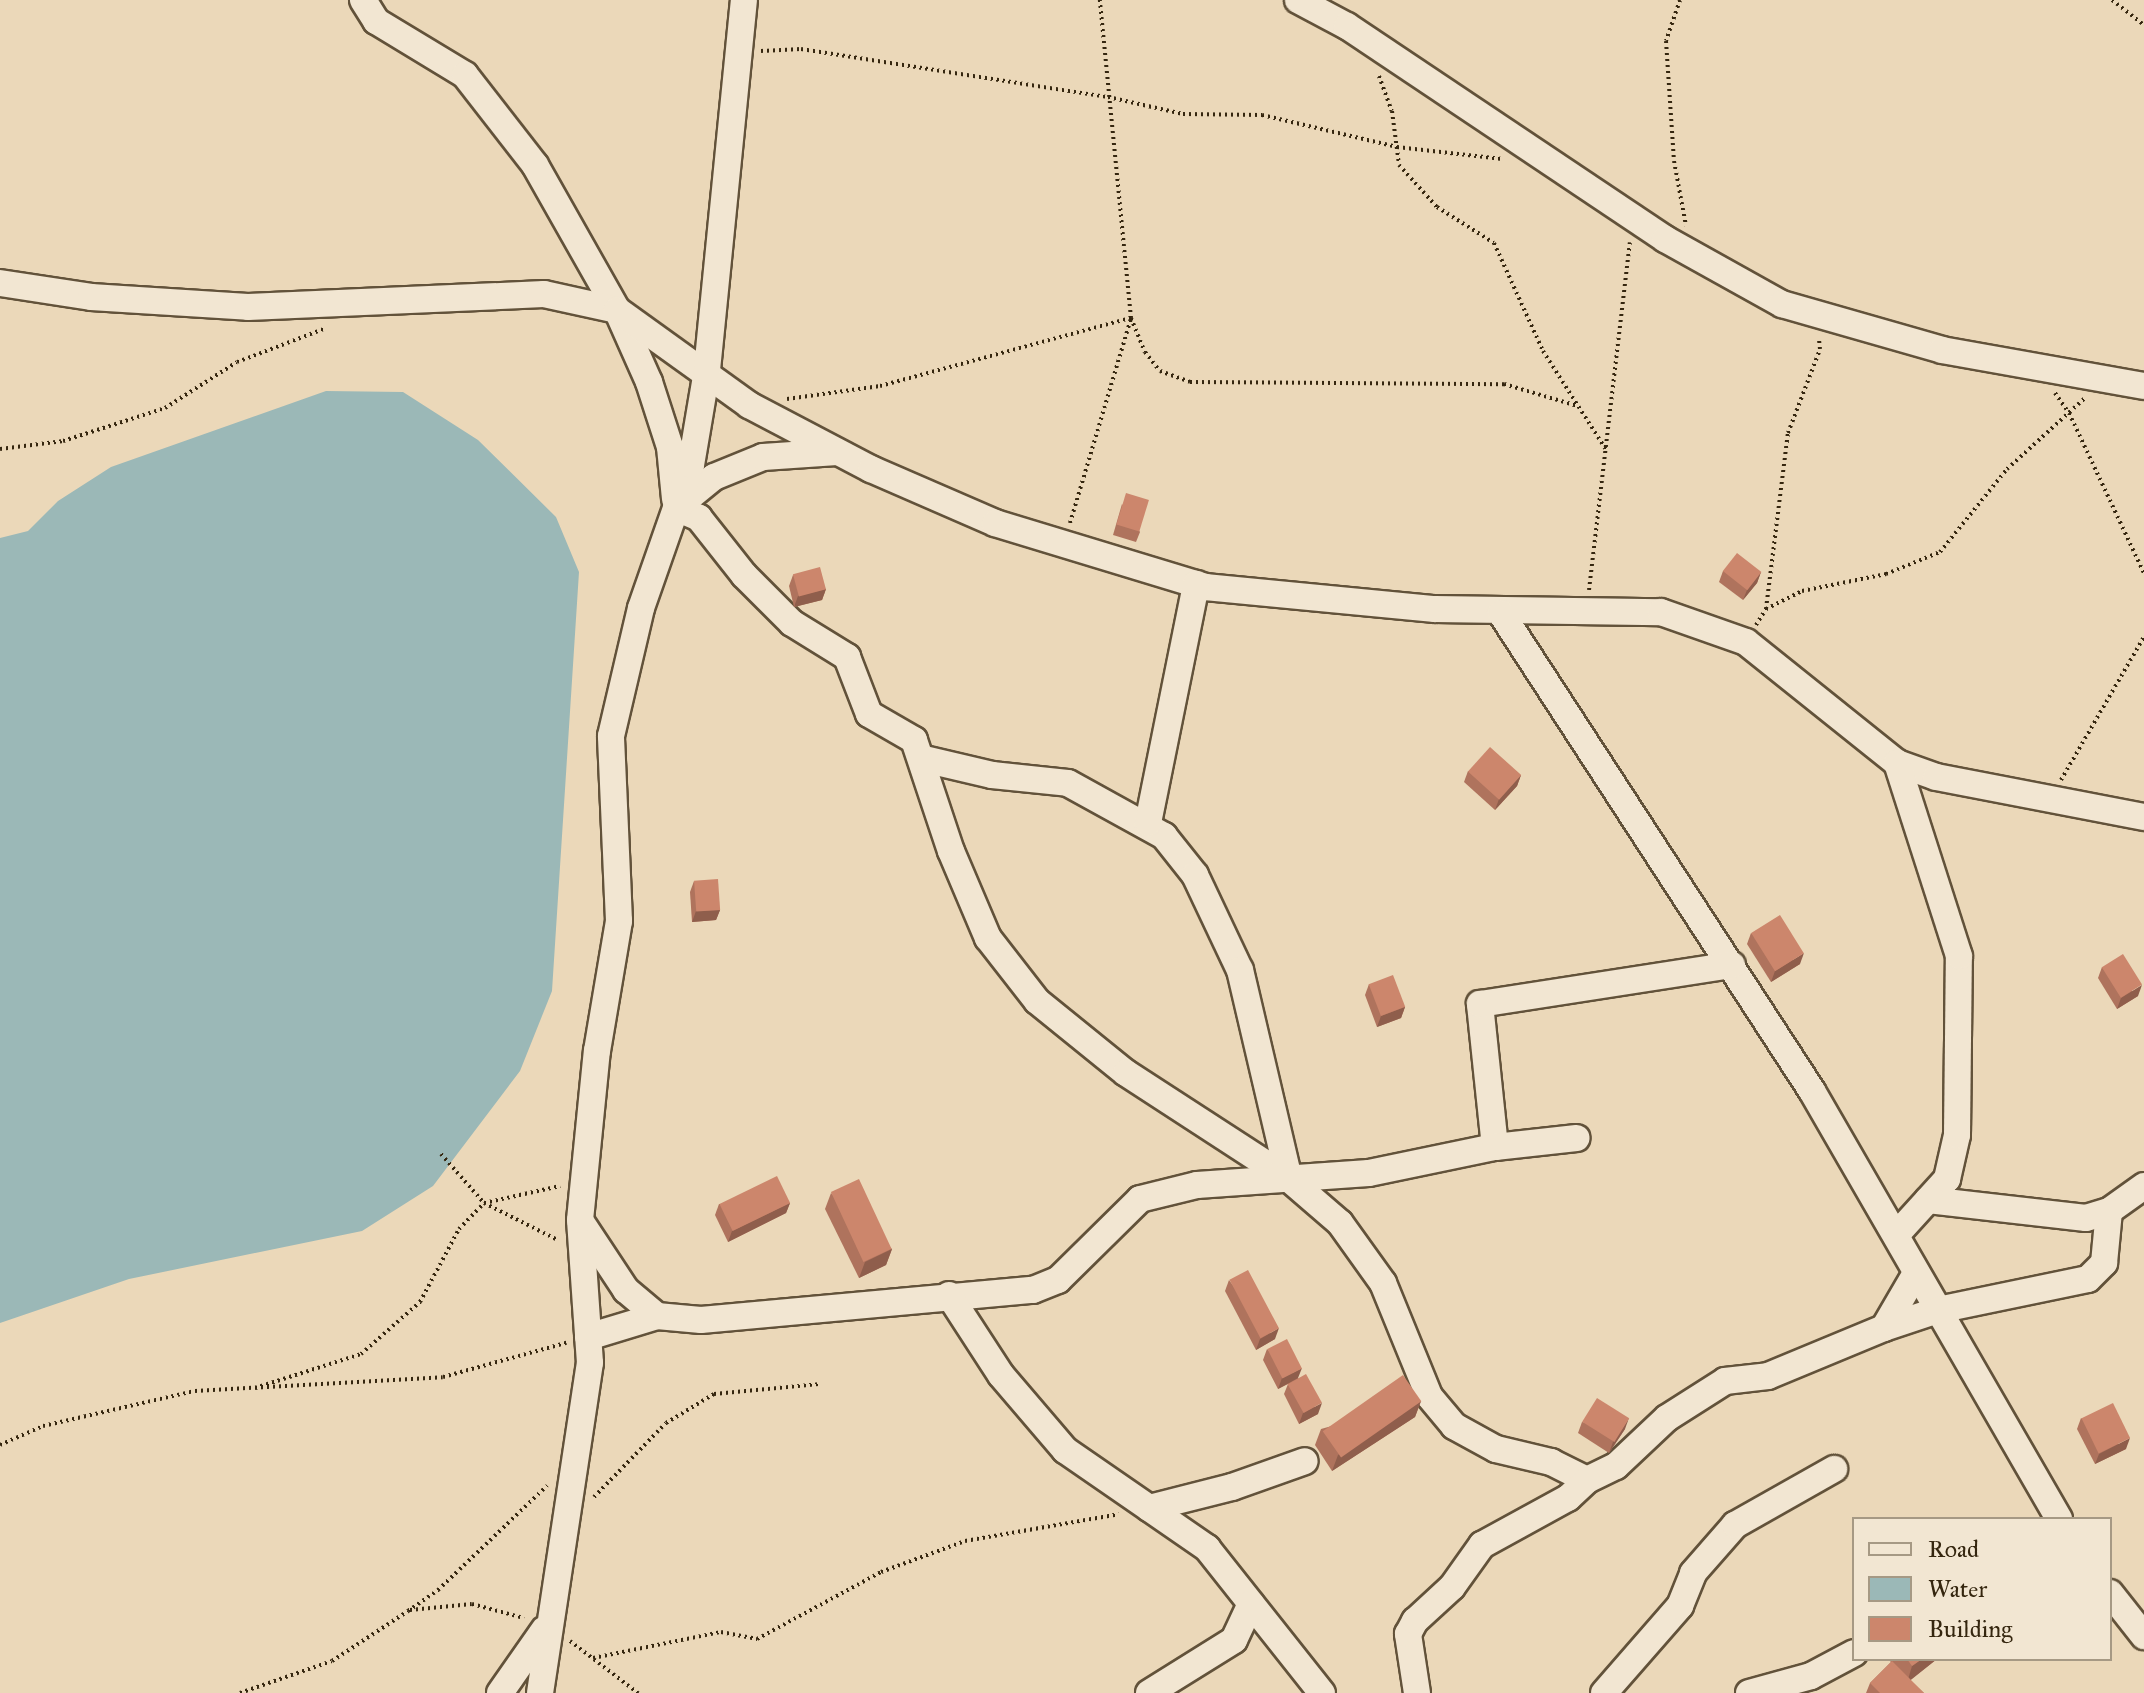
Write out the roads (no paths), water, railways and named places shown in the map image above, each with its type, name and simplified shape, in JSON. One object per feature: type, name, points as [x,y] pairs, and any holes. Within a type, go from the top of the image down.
[{"type":"street","points":[[363,0],[376,21],[465,75],[535,165],[617,310],[649,382],[670,447],[676,508]]},
{"type":"street","points":[[540,1693],[590,1363],[580,1220],[597,1051],[619,921],[611,736],[641,608],[691,465],[707,370],[744,0]]},
{"type":"street","points":[[1298,0],[1347,26],[1633,218],[1782,304],[1942,350],[2144,386]]},
{"type":"street","points":[[0,283],[91,297],[248,307],[544,294],[617,310],[707,370],[749,405],[839,452],[995,523],[1196,584],[1501,613],[1587,609],[1661,612],[1746,642],[1897,763],[1936,777],[2144,817]]},
{"type":"street","points":[[676,508],[714,477],[763,457],[839,452]]},
{"type":"street","points":[[676,508],[699,518],[781,613],[826,648],[847,657],[869,714],[914,740],[924,759],[951,851],[988,938],[1037,1001],[1126,1073],[1289,1179],[1340,1223],[1383,1283],[1429,1396],[1454,1426],[1496,1449],[1551,1462],[1587,1480]]},
{"type":"street","points":[[1148,823],[1196,584]]},
{"type":"street","points":[[1501,613],[1732,965],[1896,1235],[2058,1517]]},
{"type":"street","points":[[924,759],[992,775],[1068,783],[1148,823],[1195,875],[1240,970],[1289,1179]]},
{"type":"street","points":[[1896,1235],[1947,1179],[1957,1135],[1959,956],[1897,763]]},
{"type":"street","points":[[1495,1147],[1480,1004],[1732,965]]},
{"type":"street","points":[[588,1337],[657,1316],[701,1320],[949,1295],[1033,1290],[1058,1280],[1140,1199],[1197,1185],[1369,1173],[1495,1147],[1577,1138]]},
{"type":"street","points":[[1928,1200],[2040,1216],[2086,1218],[2109,1211],[2144,1186]]},
{"type":"street","points":[[1417,1693],[1408,1634],[1415,1621],[1452,1587],[1482,1545],[1568,1498],[1587,1480],[1616,1466],[1667,1418],[1725,1381],[1768,1376],[1884,1328],[1938,1310],[2088,1279],[2104,1263],[2109,1211]]},
{"type":"street","points":[[580,1220],[626,1290],[657,1316]]},
{"type":"street","points":[[1884,1328],[1916,1273]]},
{"type":"street","points":[[949,1295],[1001,1375],[1065,1450],[1207,1548],[1322,1693]]},
{"type":"street","points":[[1149,1508],[1232,1487],[1305,1461]]},
{"type":"street","points":[[1604,1693],[1680,1606],[1693,1573],[1735,1525],[1834,1469]]},
{"type":"street","points":[[2112,1596],[2144,1636]]},
{"type":"street","points":[[1149,1693],[1234,1640],[1251,1604]]},
{"type":"street","points":[[500,1693],[549,1624]]},
{"type":"street","points":[[1749,1693],[1811,1676],[1852,1654]]},
{"type":"water","points":[[326,391],[403,392],[478,440],[556,517],[579,572],[552,991],[520,1071],[433,1186],[362,1231],[129,1279],[0,1323],[0,538],[28,531],[58,501],[111,467]]}]
